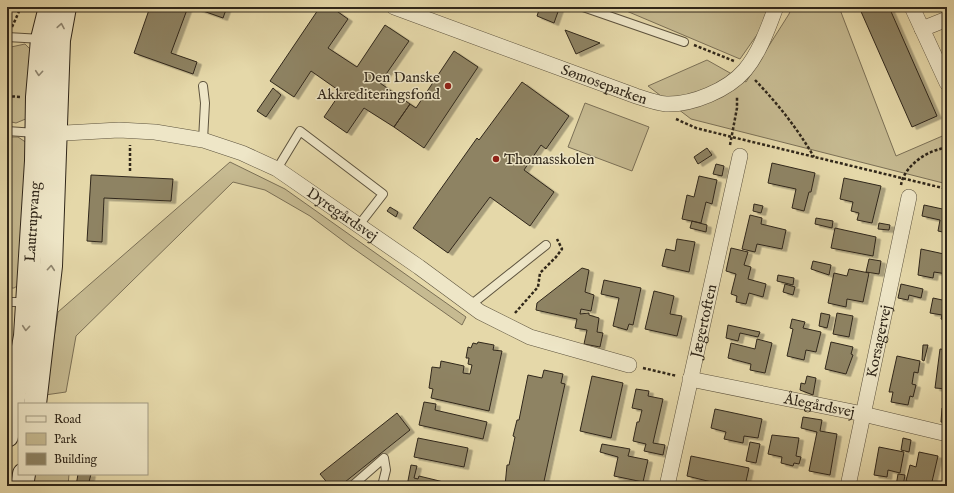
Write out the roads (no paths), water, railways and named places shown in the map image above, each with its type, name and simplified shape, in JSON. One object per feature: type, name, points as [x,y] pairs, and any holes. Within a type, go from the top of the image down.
[{"type":"street","name":"Lautrupvang","points":[[35,403],[46,134],[42,39],[50,7]]},
{"type":"street","name":"Lautrupvang","points":[[46,134],[65,7]]},
{"type":"street","name":"Sømoseparken","points":[[394,7],[636,96],[665,104],[703,97],[734,80],[745,70],[767,33],[776,7]]},
{"type":"street","points":[[912,7],[922,29],[942,60],[947,83]]},
{"type":"street","points":[[922,29],[947,19]]},
{"type":"street","name":"Dyregårdsvej","points":[[46,134],[131,131],[155,132],[203,140],[242,153],[277,169],[472,304],[480,312],[530,337],[629,364]]},
{"type":"street","name":"Jægertoften","points":[[666,486],[740,156]]},
{"type":"street","name":"Korsagervej","points":[[848,486],[909,197]]},
{"type":"street","name":"Lautrupvang","points":[[7,436],[25,336],[38,302]]},
{"type":"street","name":"Ålegårdsvej","points":[[690,379],[863,414],[947,434]]},
{"type":"street","points":[[22,486],[24,475]]},
{"type":"lane","points":[[583,7],[684,42]]},
{"type":"lane","points":[[7,37],[42,39]]},
{"type":"lane","points":[[203,140],[205,103],[204,86]]},
{"type":"lane","points":[[7,131],[46,134]]},
{"type":"lane","points":[[277,169],[300,131],[383,194],[359,225]]},
{"type":"lane","points":[[472,304],[546,245]]},
{"type":"lane","points":[[7,302],[38,302]]},
{"type":"lane","points":[[352,486],[384,458],[386,470],[382,486]]},
{"type":"place","name":"Den Danske Akkrediteringsfond","points":[[448,86]]},
{"type":"place","name":"Thomasskolen","points":[[496,159]]}]
